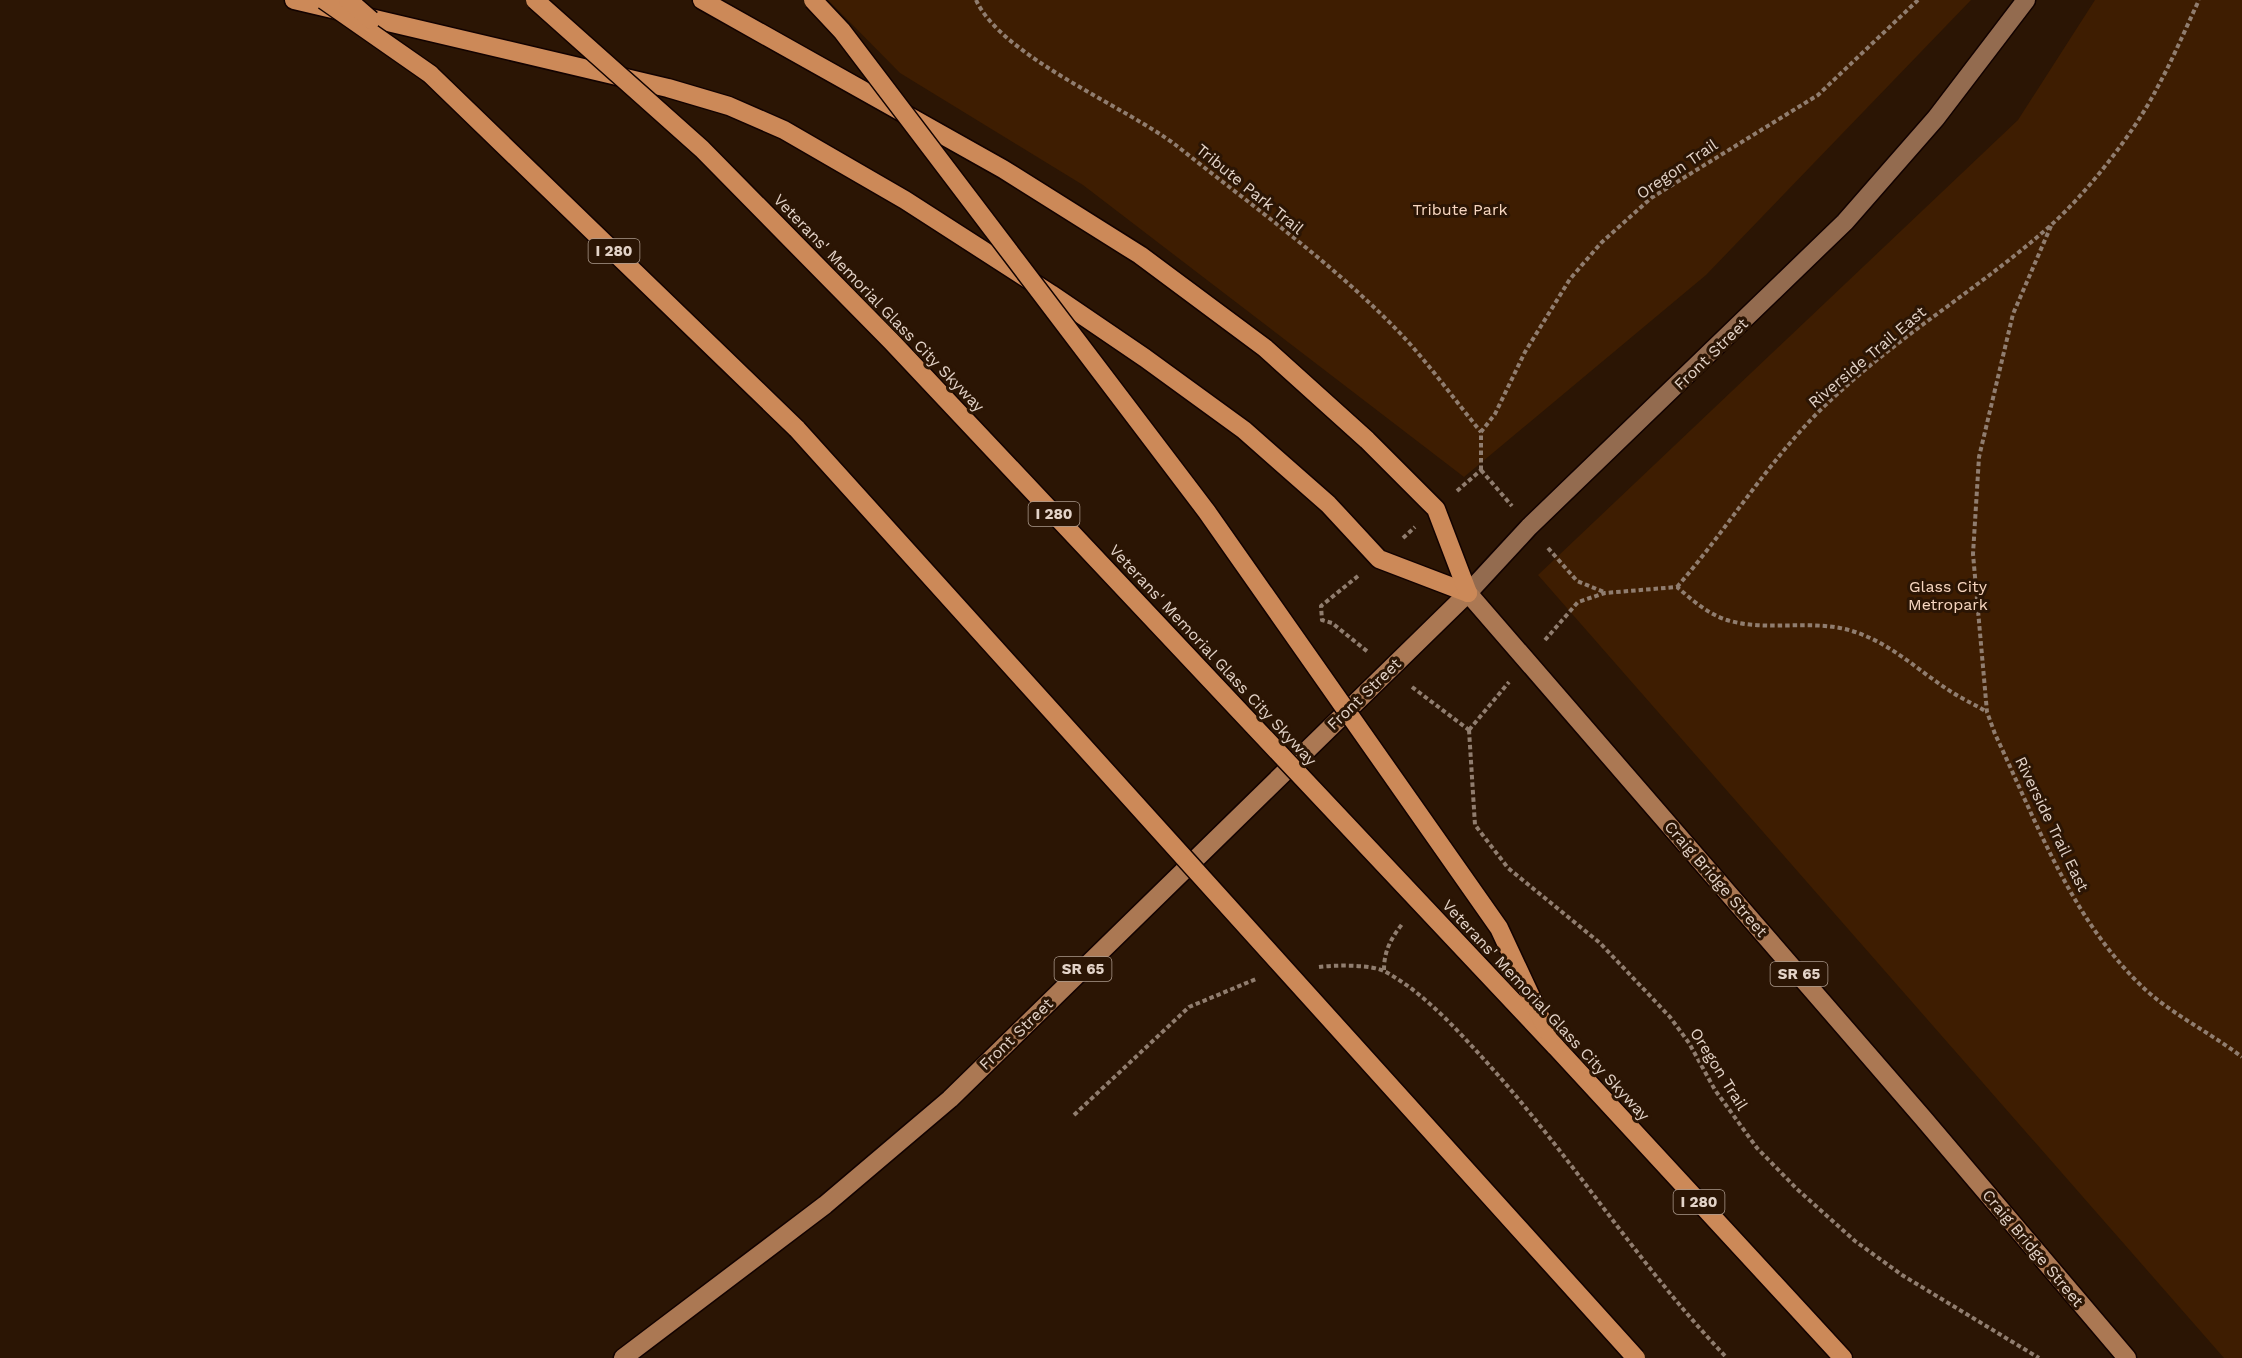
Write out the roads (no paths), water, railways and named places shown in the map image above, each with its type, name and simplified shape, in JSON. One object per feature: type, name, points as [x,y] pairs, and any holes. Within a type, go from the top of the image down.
[{"type":"highway","points":[[294,0],[668,88],[729,106],[784,130],[915,206],[1145,358],[1252,438],[1328,504],[1379,559],[1468,593]]},
{"type":"highway","points":[[324,0],[430,74]]},
{"type":"highway","name":"I 280","points":[[348,0],[430,74],[797,429],[1636,1358]]},
{"type":"highway","name":"Veterans' Memorial Glass City Skyway","points":[[536,0],[702,149],[891,341],[1555,1046],[1843,1358]]},
{"type":"highway","points":[[702,0],[994,164],[1140,255],[1265,348],[1367,440],[1436,509],[1468,593]]},
{"type":"highway","points":[[813,0],[842,31],[1207,512],[1499,928],[1555,1046]]},
{"type":"main road","name":"Front Street","points":[[622,1358],[816,1212],[950,1099],[1468,593],[1530,527],[1845,222],[1936,118],[2026,0]]},
{"type":"main road","name":"Craig Bridge Street","points":[[1468,593],[1915,1109],[2127,1358]]},
{"type":"park label","name":"Tribute Park","points":[[1460,209]]},
{"type":"park label","name":"Glass City Metropark","points":[[1948,595]]}]
